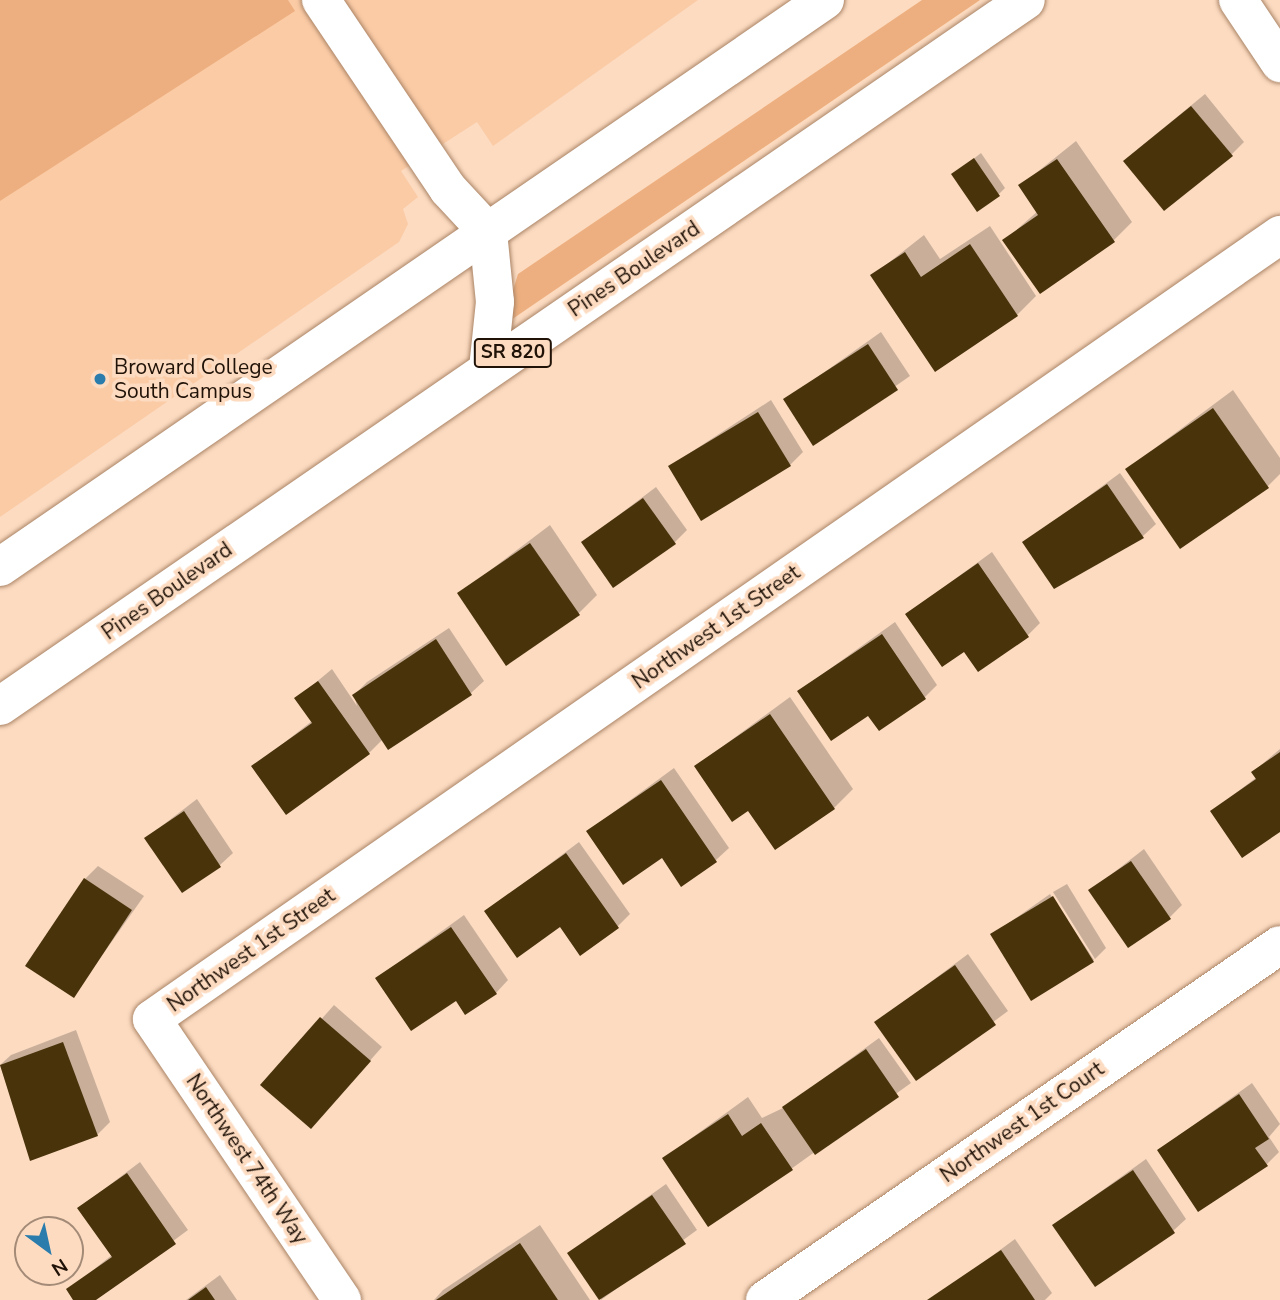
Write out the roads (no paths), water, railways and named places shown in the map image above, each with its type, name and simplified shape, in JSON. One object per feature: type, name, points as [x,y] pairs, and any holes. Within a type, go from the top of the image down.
[{"type":"main road","points":[[321,0],[449,189],[488,232],[495,302],[488,369]]},
{"type":"main road","points":[[0,567],[825,0]]},
{"type":"main road","name":"Pines Boulevard","points":[[0,706],[1026,0]]},
{"type":"main road","points":[[1238,0],[1280,63]]},
{"type":"main road","name":"Northwest 1st Street","points":[[152,1018],[1280,235]]},
{"type":"main road","name":"Northwest 1st Court","points":[[765,1300],[1280,945]]},
{"type":"main road","name":"Northwest 74th Way","points":[[152,1018],[342,1300]]},
{"type":"place","name":"Broward College South Campus","points":[[100,379]]}]
